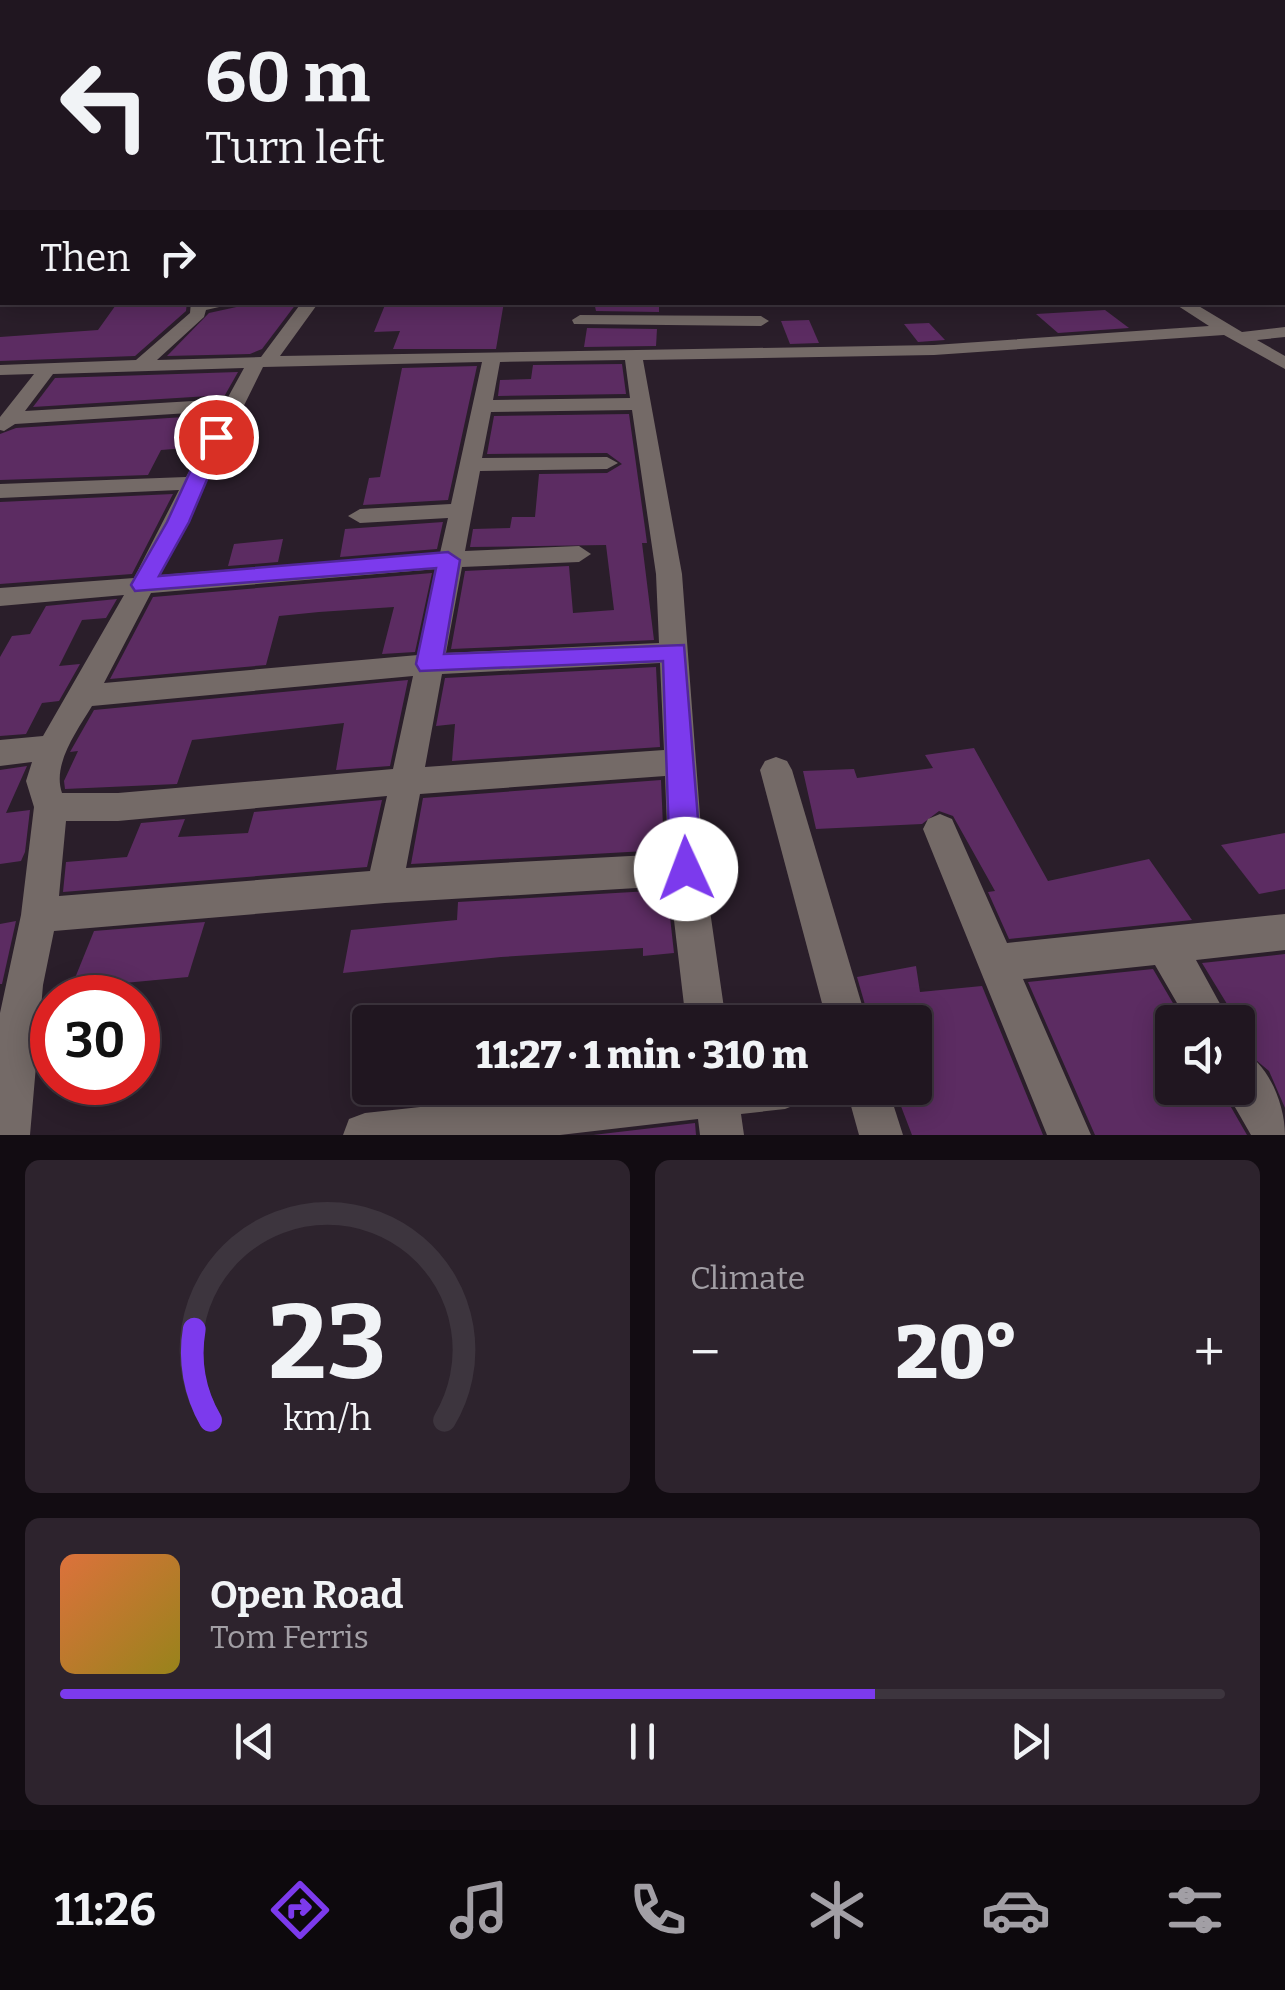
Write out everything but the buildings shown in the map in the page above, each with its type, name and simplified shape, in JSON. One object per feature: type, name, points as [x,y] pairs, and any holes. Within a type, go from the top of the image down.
[{"type":"street","points":[[140,366],[198,314],[199,305]]},
{"type":"street","points":[[8,1135],[23,985],[38,915],[51,807],[42,781],[52,747],[84,696],[178,522],[233,404],[262,361],[309,305]]},
{"type":"street","points":[[1185,305],[1285,364]]},
{"type":"street","points":[[574,356],[581,311],[761,322]]},
{"type":"street","points":[[0,370],[262,361],[934,350],[1285,332]]},
{"type":"street","points":[[634,356],[643,404],[643,432],[669,574],[686,869],[704,1005]]},
{"type":"street","points":[[385,886],[492,357]]},
{"type":"street","points":[[5,424],[47,370]]},
{"type":"street","points":[[5,424],[233,404]]},
{"type":"street","points":[[480,406],[643,404]]},
{"type":"street","points":[[468,465],[607,463]]},
{"type":"street","points":[[0,491],[193,483]]},
{"type":"street","points":[[360,516],[458,511]]},
{"type":"street","points":[[0,598],[448,560],[579,554]]},
{"type":"street","points":[[84,696],[429,664],[676,652]]},
{"type":"street","points":[[0,753],[52,747]]},
{"type":"street","points":[[51,807],[118,807],[682,762]]},
{"type":"street","points":[[776,770],[842,1005]]},
{"type":"street","points":[[940,829],[1069,1135]]},
{"type":"street","points":[[38,915],[385,886],[686,869]]},
{"type":"street","points":[[998,963],[1285,932]]},
{"type":"street","points":[[1165,945],[1200,1005]]},
{"type":"street","points":[[1255,1100],[1275,1135]]},
{"type":"street","points":[[366,1135],[607,1105]]},
{"type":"street","points":[[718,1105],[722,1135]]},
{"type":"street","points":[[871,1105],[881,1135]]},
{"type":"route","points":[[216,437],[198,469],[178,522],[143,585],[448,560],[429,664],[676,652],[686,869]]}]
